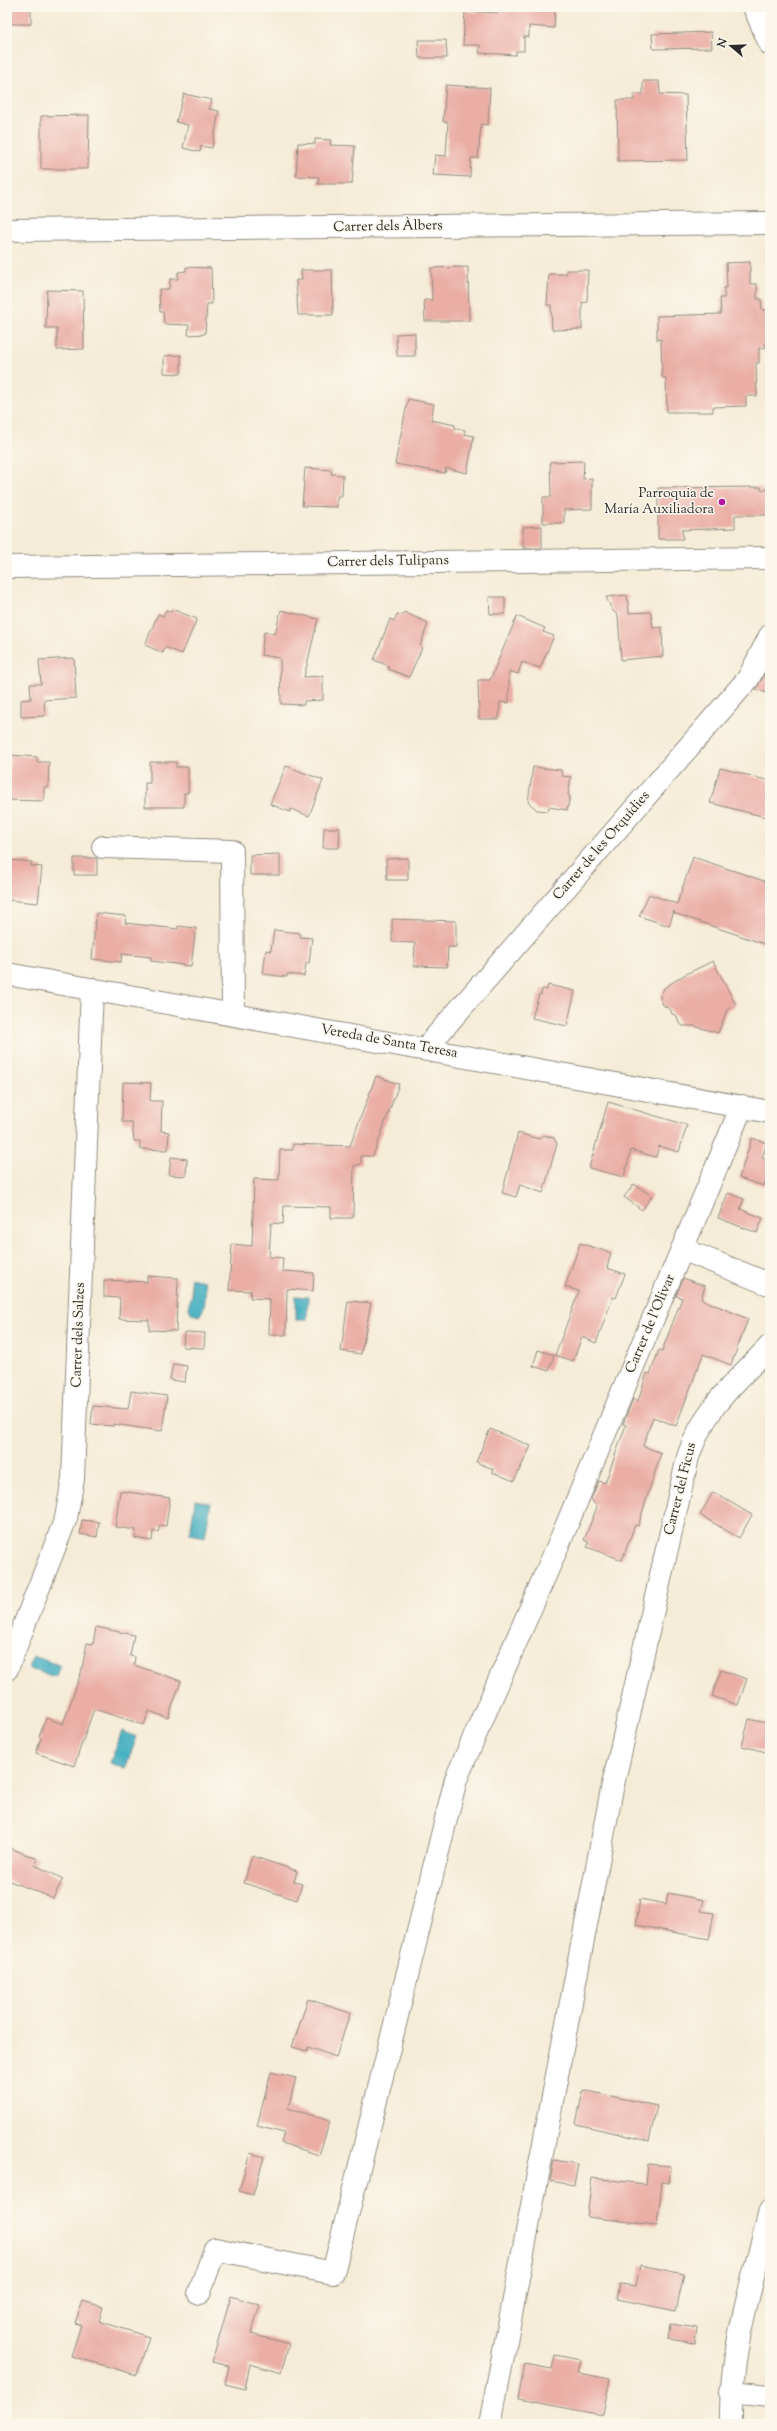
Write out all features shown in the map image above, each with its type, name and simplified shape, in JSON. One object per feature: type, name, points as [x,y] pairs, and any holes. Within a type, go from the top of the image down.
[{"type":"street","points":[[754,7],[770,44]]},
{"type":"street","name":"Carrer dels Àlbers","points":[[7,230],[770,223]]},
{"type":"street","name":"Carrer dels Tulipans","points":[[7,567],[770,558]]},
{"type":"street","name":"Carrer de les Orquídies","points":[[425,1049],[748,679],[770,636]]},
{"type":"street","points":[[103,847],[232,851],[233,1014]]},
{"type":"street","name":"Vereda de Santa Teresa","points":[[7,974],[770,1112]]},
{"type":"street","name":"Carrer dels Salzes","points":[[7,1669],[66,1518],[73,1479],[92,989]]},
{"type":"street","name":"Carrer de l'Olivar","points":[[199,2294],[215,2249],[333,2273],[456,1779],[560,1541],[742,1106]]},
{"type":"street","points":[[682,1249],[766,1283]]},
{"type":"street","name":"Carrer del Ficus","points":[[490,2424],[612,1789],[657,1586],[688,1457],[696,1434],[711,1408],[770,1346]]},
{"type":"street","points":[[731,2424],[730,2392],[735,2357],[770,2211]]},
{"type":"street","points":[[730,2392],[770,2396]]},
{"type":"water","points":[[190,1278],[204,1281],[205,1285],[206,1294],[203,1309],[199,1316],[192,1314],[188,1307],[192,1295]]},
{"type":"water","points":[[296,1296],[308,1297],[307,1320],[296,1320]]},
{"type":"water","points":[[195,1500],[211,1503],[205,1537],[190,1534]]},
{"type":"water","points":[[33,1656],[60,1665],[56,1677],[29,1669]]},
{"type":"water","points":[[122,1731],[137,1737],[125,1769],[110,1763]]},
{"type":"building","points":[[7,7],[31,7],[31,24],[7,24]]},
{"type":"building","points":[[498,7],[555,7],[554,28],[529,26],[529,37],[524,36],[524,51],[516,51],[516,55],[479,53],[480,45],[463,45],[465,11],[498,13]]},
{"type":"building","points":[[711,32],[712,48],[653,49],[652,34]]},
{"type":"building","points":[[418,40],[446,40],[447,58],[419,58]]},
{"type":"building","points":[[643,81],[659,81],[660,94],[686,95],[688,160],[618,161],[617,100],[634,100],[634,94],[643,94]]},
{"type":"building","points":[[446,85],[490,88],[488,125],[481,124],[478,158],[471,158],[470,177],[433,175],[435,155],[446,156],[448,122],[443,122]]},
{"type":"building","points":[[184,94],[212,100],[209,109],[219,111],[212,148],[201,146],[200,152],[183,148],[188,125],[176,122]]},
{"type":"building","points":[[89,115],[88,169],[41,169],[41,116]]},
{"type":"building","points":[[315,139],[331,140],[330,145],[355,146],[352,184],[318,184],[319,177],[296,176],[298,143],[315,144]]},
{"type":"building","points":[[750,262],[750,284],[757,284],[757,299],[761,299],[762,310],[770,310],[770,342],[766,342],[765,348],[759,348],[759,363],[756,363],[757,396],[746,396],[746,406],[713,407],[713,412],[667,412],[666,378],[662,377],[661,339],[657,340],[657,316],[721,314],[720,298],[724,298],[724,288],[727,287],[726,263]]},
{"type":"building","points":[[186,267],[211,268],[212,304],[207,304],[205,334],[188,335],[189,325],[164,324],[163,312],[160,312],[159,289],[169,289],[170,279],[178,279],[178,272],[186,271]]},
{"type":"building","points":[[468,267],[469,321],[425,321],[424,300],[432,300],[431,268]]},
{"type":"building","points":[[301,270],[332,270],[333,315],[298,315],[296,280],[302,280]]},
{"type":"building","points":[[567,270],[588,270],[587,302],[582,303],[582,329],[552,330],[551,305],[547,305],[549,274],[566,274]]},
{"type":"building","points":[[47,290],[83,291],[84,349],[57,350],[57,328],[46,328]]},
{"type":"building","points":[[415,333],[415,356],[397,356],[396,334]]},
{"type":"building","points":[[181,355],[181,374],[164,373],[164,356]]},
{"type":"building","points":[[408,399],[434,404],[431,420],[455,425],[455,428],[465,430],[464,434],[474,436],[467,473],[446,468],[445,473],[395,464]]},
{"type":"building","points":[[584,461],[583,479],[592,478],[592,509],[564,510],[564,523],[543,523],[543,497],[551,497],[550,462]]},
{"type":"building","points":[[305,468],[332,470],[331,474],[343,475],[342,496],[337,496],[337,507],[302,506]]},
{"type":"building","name":"Parroquia de María Auxiliadora","points":[[761,487],[761,490],[770,489],[770,515],[735,515],[735,528],[682,530],[683,539],[658,539],[658,488]]},
{"type":"building","points":[[542,526],[542,548],[523,548],[523,527]]},
{"type":"building","points":[[627,595],[629,613],[651,612],[653,628],[662,627],[663,656],[621,660],[618,615],[612,610],[606,597]]},
{"type":"building","points":[[489,597],[505,597],[505,614],[490,614]]},
{"type":"building","points":[[172,609],[197,619],[182,654],[165,647],[163,653],[145,645],[158,614],[163,616],[166,610],[171,612]]},
{"type":"building","points":[[281,610],[318,619],[304,677],[323,676],[323,700],[304,701],[304,705],[281,704],[280,658],[261,655],[264,632],[275,634]]},
{"type":"building","points":[[404,612],[428,623],[420,647],[422,648],[409,677],[388,669],[389,666],[374,660],[390,619],[394,621],[397,614],[403,615]]},
{"type":"building","points":[[517,616],[545,628],[543,632],[554,636],[540,668],[522,662],[518,674],[509,671],[509,703],[500,702],[499,719],[479,719],[478,680],[490,680]]},
{"type":"building","points":[[74,658],[76,698],[44,700],[45,716],[21,717],[21,700],[31,699],[30,684],[41,684],[39,660]]},
{"type":"building","points":[[770,664],[770,694],[756,689]]},
{"type":"building","points":[[10,755],[37,757],[37,762],[49,762],[48,787],[44,787],[44,801],[7,800]]},
{"type":"building","points":[[150,762],[176,762],[176,767],[188,767],[188,793],[184,793],[184,807],[145,807],[145,783],[150,783]]},
{"type":"building","points":[[286,766],[323,780],[309,816],[291,809],[290,812],[270,804]]},
{"type":"building","points":[[533,767],[561,770],[562,776],[571,777],[568,795],[570,796],[567,810],[549,807],[548,811],[537,810],[528,802]]},
{"type":"building","points":[[720,768],[770,781],[770,818],[710,803]]},
{"type":"building","points":[[324,828],[340,828],[339,848],[323,848]]},
{"type":"building","points":[[280,854],[280,875],[250,875],[250,855]]},
{"type":"building","points":[[693,857],[770,883],[770,946],[674,913],[674,911],[669,926],[639,916],[649,894],[677,904]]},
{"type":"building","points":[[74,858],[97,858],[97,875],[74,875]]},
{"type":"building","points":[[408,858],[408,880],[387,880],[386,859]]},
{"type":"building","points":[[8,860],[32,862],[31,866],[42,867],[38,903],[7,900]]},
{"type":"building","points":[[96,913],[126,916],[125,923],[178,929],[178,926],[196,928],[191,966],[151,961],[151,957],[122,954],[121,962],[92,959]]},
{"type":"building","points":[[392,919],[456,921],[456,947],[448,947],[447,967],[414,966],[415,943],[392,942]]},
{"type":"building","points":[[274,930],[300,933],[300,937],[312,938],[309,963],[306,963],[304,976],[287,974],[287,977],[263,974],[266,950],[271,951]]},
{"type":"building","points":[[713,961],[736,1005],[727,1010],[718,1033],[694,1026],[683,1026],[679,1023],[677,1016],[672,1014],[671,1010],[663,1005],[660,997],[664,988],[684,975]]},
{"type":"building","points":[[548,985],[575,991],[567,1026],[532,1018],[539,994],[541,995],[542,989],[547,990]]},
{"type":"building","points":[[376,1076],[399,1084],[373,1156],[361,1156],[361,1164],[354,1166],[353,1218],[331,1218],[331,1207],[284,1206],[283,1224],[271,1223],[269,1257],[283,1258],[282,1271],[314,1273],[313,1291],[287,1289],[286,1335],[269,1335],[270,1299],[250,1298],[251,1291],[229,1290],[232,1244],[252,1246],[254,1179],[279,1180],[280,1150],[293,1150],[293,1144],[350,1146]]},
{"type":"building","points":[[123,1082],[151,1083],[150,1101],[162,1101],[161,1131],[169,1132],[168,1150],[140,1149],[140,1141],[134,1141],[132,1122],[122,1122]]},
{"type":"building","points":[[608,1102],[687,1125],[679,1152],[659,1146],[656,1157],[631,1150],[624,1177],[589,1168]]},
{"type":"building","points":[[518,1133],[539,1139],[544,1135],[554,1138],[557,1144],[543,1193],[520,1185],[516,1197],[502,1193]]},
{"type":"building","points":[[752,1138],[767,1143],[762,1158],[770,1161],[770,1168],[764,1186],[739,1178]]},
{"type":"building","points":[[171,1157],[187,1159],[186,1176],[169,1175]]},
{"type":"building","points":[[634,1184],[652,1196],[642,1210],[624,1197]]},
{"type":"building","points":[[728,1193],[744,1199],[740,1209],[763,1218],[757,1233],[718,1218]]},
{"type":"building","points":[[580,1243],[611,1253],[607,1268],[625,1274],[616,1298],[613,1297],[596,1343],[582,1337],[573,1361],[555,1355],[579,1291],[565,1287]]},
{"type":"building","points":[[147,1276],[178,1278],[176,1331],[149,1330],[149,1320],[119,1319],[120,1298],[104,1297],[104,1280],[147,1282]]},
{"type":"building","points":[[683,1278],[705,1286],[701,1299],[748,1319],[731,1365],[703,1354],[676,1426],[653,1417],[643,1446],[661,1453],[638,1526],[635,1525],[622,1560],[587,1547],[589,1542],[584,1540],[597,1507],[591,1499],[599,1481],[605,1483],[626,1425],[623,1424],[633,1399],[638,1401],[647,1373],[650,1374],[659,1350],[662,1351],[682,1298],[676,1296]]},
{"type":"building","points":[[348,1301],[371,1303],[361,1354],[341,1351]]},
{"type":"building","points":[[184,1332],[205,1333],[204,1348],[183,1347]]},
{"type":"building","points":[[538,1350],[554,1355],[549,1371],[533,1366]]},
{"type":"building","points":[[173,1364],[187,1366],[185,1382],[170,1380]]},
{"type":"building","points":[[131,1391],[167,1396],[162,1431],[113,1424],[113,1426],[91,1424],[93,1406],[128,1409]]},
{"type":"building","points":[[490,1429],[531,1446],[514,1481],[492,1472],[493,1469],[476,1462]]},
{"type":"building","points":[[120,1491],[170,1498],[166,1526],[160,1525],[158,1532],[153,1531],[152,1541],[135,1538],[136,1530],[115,1527]]},
{"type":"building","points":[[713,1492],[752,1515],[739,1538],[700,1515]]},
{"type":"building","points":[[82,1520],[99,1522],[97,1537],[80,1534]]},
{"type":"building","points":[[96,1627],[134,1635],[130,1656],[135,1657],[134,1665],[181,1681],[168,1718],[149,1711],[144,1725],[94,1709],[74,1766],[36,1753],[41,1738],[39,1737],[46,1718],[63,1724],[81,1673],[87,1643],[93,1644]]},
{"type":"building","points":[[721,1670],[747,1679],[738,1705],[712,1696]]},
{"type":"building","points":[[749,1719],[770,1724],[770,1753],[742,1746]]},
{"type":"building","points":[[7,1847],[38,1859],[35,1865],[63,1879],[53,1898],[7,1880]]},
{"type":"building","points":[[252,1856],[297,1871],[294,1882],[302,1884],[297,1900],[244,1883]]},
{"type":"building","points":[[668,1893],[704,1900],[701,1911],[714,1913],[709,1939],[636,1925],[640,1899],[666,1904]]},
{"type":"building","points":[[308,1999],[350,2013],[336,2057],[308,2047],[307,2051],[292,2047]]},
{"type":"building","points":[[271,2072],[296,2078],[288,2108],[330,2121],[319,2155],[281,2143],[284,2133],[257,2126]]},
{"type":"building","points":[[583,2090],[657,2106],[649,2141],[576,2124]]},
{"type":"building","points":[[250,2153],[264,2157],[253,2195],[239,2191]]},
{"type":"building","points":[[554,2160],[578,2164],[574,2185],[550,2181]]},
{"type":"building","points":[[648,2164],[671,2166],[669,2183],[662,2182],[657,2225],[587,2217],[592,2178],[646,2184]]},
{"type":"building","points":[[640,2265],[684,2274],[676,2311],[617,2299],[620,2284],[636,2286]]},
{"type":"building","points":[[231,2296],[260,2305],[251,2334],[289,2344],[281,2373],[250,2364],[245,2389],[225,2384],[229,2366],[212,2362]]},
{"type":"building","points":[[83,2301],[103,2307],[99,2321],[149,2337],[137,2375],[71,2356],[81,2325],[75,2323]]},
{"type":"building","points":[[670,2324],[697,2328],[695,2343],[668,2339]]},
{"type":"building","points":[[555,2355],[581,2360],[578,2373],[610,2379],[603,2415],[518,2399],[525,2364],[552,2369]]},
{"type":"place","name":"Parroquia de María Auxiliadora","points":[[722,502]]}]
